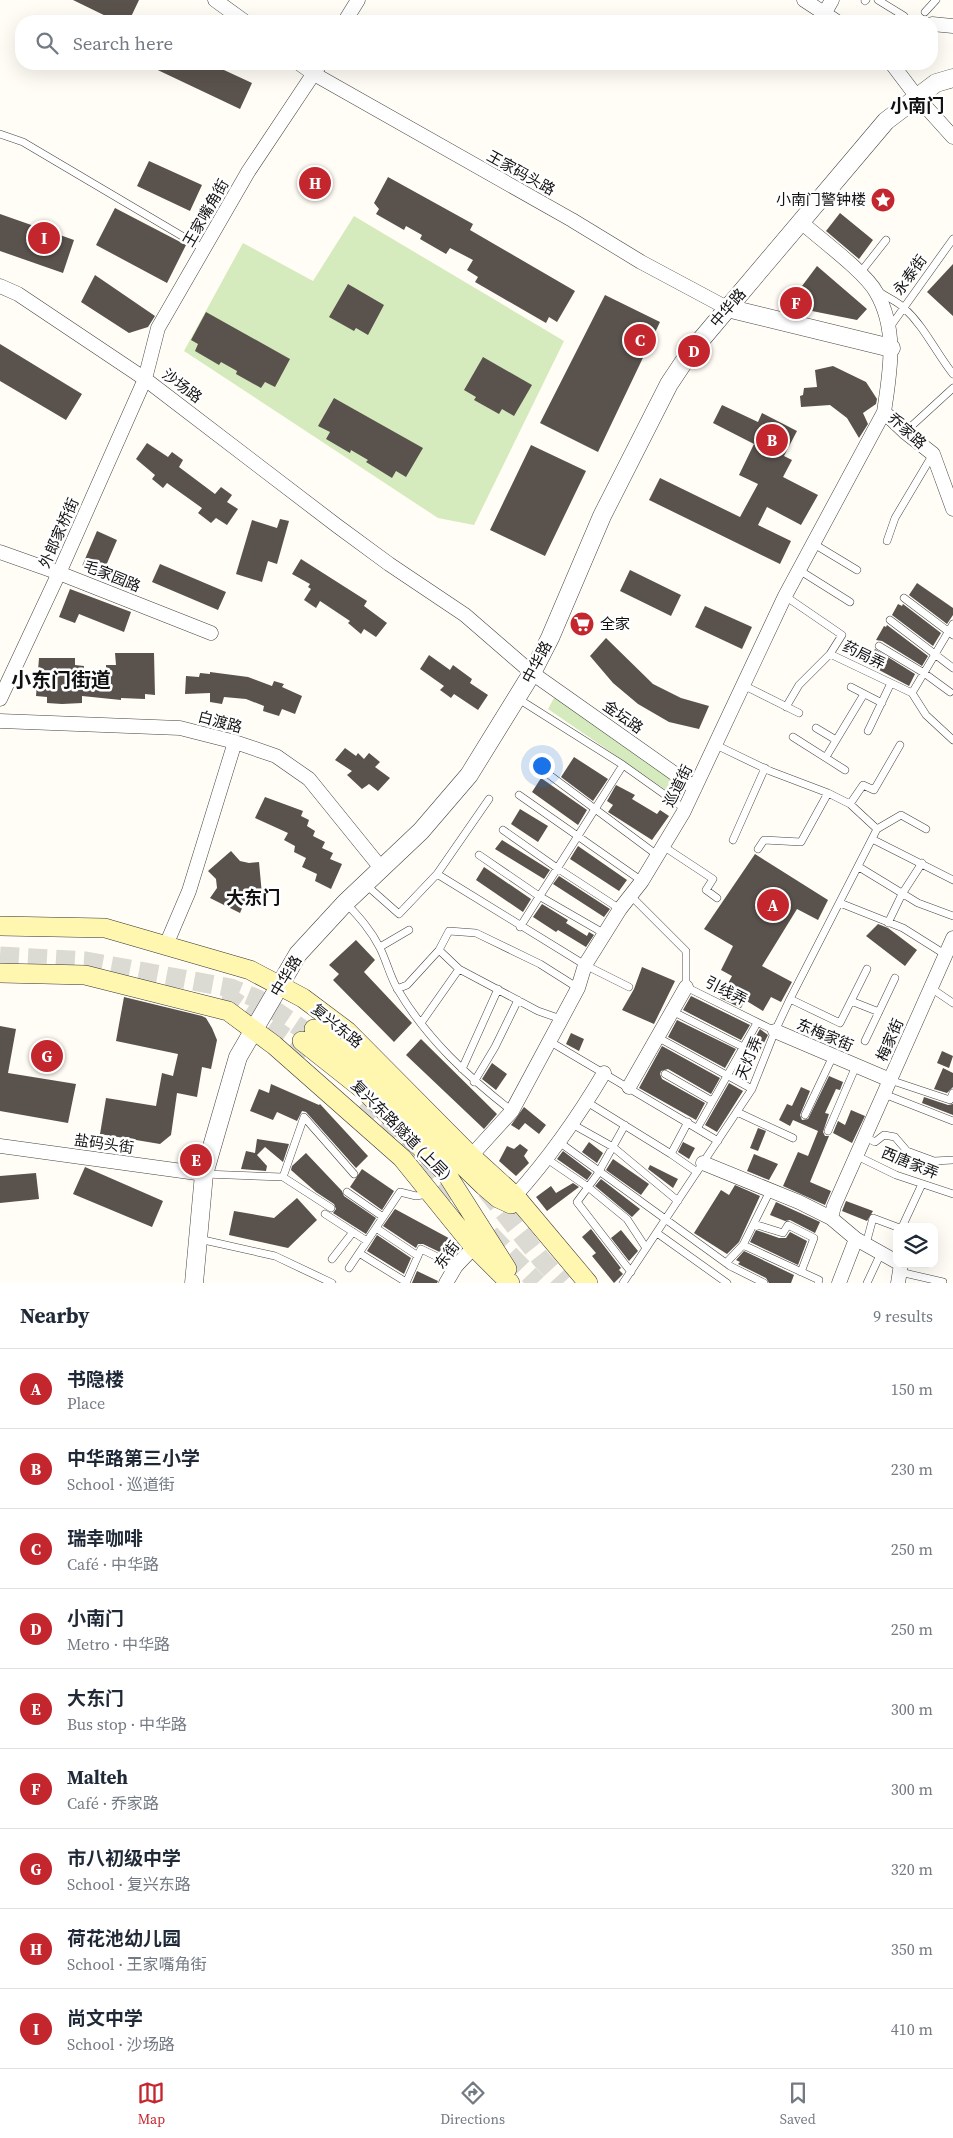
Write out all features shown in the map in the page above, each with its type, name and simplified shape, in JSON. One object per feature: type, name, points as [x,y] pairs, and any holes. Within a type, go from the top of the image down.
[{"type":"main road","name":"复兴东路","points":[[0,926],[105,928],[250,970],[303,998],[347,1031],[520,1203],[588,1283]]},
{"type":"main road","points":[[0,973],[85,975],[228,1011],[274,1045],[402,1158],[474,1247],[510,1283]]},
{"type":"main road","name":"复兴东路隧道 (上层)","points":[[516,1283],[446,1174],[308,1035],[362,1068],[433,1138],[498,1198],[520,1203]]},
{"type":"street","points":[[215,0],[236,15]]},
{"type":"street","points":[[349,15],[358,0]]},
{"type":"street","points":[[804,0],[824,14],[832,0]]},
{"type":"street","points":[[938,21],[953,26]]},
{"type":"street","name":"王家嘴角街","points":[[145,379],[158,328],[248,172],[316,70]]},
{"type":"street","name":"王家码头路","points":[[319,70],[641,262],[727,308]]},
{"type":"street","points":[[897,70],[953,137]]},
{"type":"street","name":"中华路","points":[[194,1283],[204,1174],[238,1057],[298,954],[381,868],[422,831],[469,775],[517,698],[550,638],[602,516],[669,384],[689,354],[886,121],[936,83],[953,78]]},
{"type":"street","name":"乔家路","points":[[801,222],[860,274],[876,292],[889,327],[891,348],[891,365],[884,412],[905,432],[933,454],[950,488],[953,509]]},
{"type":"street","name":"沙场路","points":[[0,286],[18,294],[145,379],[336,525],[389,564],[465,615],[532,672]]},
{"type":"street","points":[[727,308],[891,348]]},
{"type":"street","name":"外郎家桥街","points":[[0,699],[59,573],[145,379]]},
{"type":"street","name":"巡道街","points":[[471,1156],[512,1111],[578,988],[585,965],[620,909],[642,881],[685,808],[785,596],[884,412]]},
{"type":"street","name":"毛家园路","points":[[0,552],[59,573],[211,633]]},
{"type":"street","name":"金坛路","points":[[532,672],[695,788]]},
{"type":"street","name":"白渡路","points":[[0,720],[180,728],[235,742],[276,756],[309,779],[381,868]]},
{"type":"street","points":[[166,945],[187,895],[235,742]]},
{"type":"street","name":"梅家街","points":[[831,1218],[834,1206],[953,938]]},
{"type":"street","points":[[629,1087],[686,987]]},
{"type":"street","name":"东梅家街","points":[[775,1031],[890,1080]]},
{"type":"street","points":[[520,1203],[604,1073]]},
{"type":"street","name":"盐码头街","points":[[0,1146],[204,1174]]},
{"type":"street","points":[[700,1168],[799,1202],[831,1218],[861,1241],[881,1252],[899,1270]]},
{"type":"street","points":[[839,1283],[861,1241]]},
{"type":"street","name":"东街","points":[[446,1283],[456,1266],[474,1247]]},
{"type":"lane","points":[[878,0],[902,15]]},
{"type":"lane","points":[[930,15],[936,0]]},
{"type":"lane","points":[[0,134],[23,142],[204,249]]},
{"type":"lane","name":"永泰街","points":[[889,327],[953,239]]},
{"type":"lane","points":[[860,274],[886,240]]},
{"type":"lane","points":[[873,288],[904,308],[926,333],[951,368]]},
{"type":"lane","points":[[905,432],[953,388]]},
{"type":"lane","points":[[887,541],[895,518],[933,454]]},
{"type":"lane","points":[[814,544],[857,570]]},
{"type":"lane","points":[[799,570],[850,602]]},
{"type":"lane","name":"药局弄","points":[[785,596],[842,635],[830,654],[912,693]]},
{"type":"lane","points":[[904,598],[951,634]]},
{"type":"lane","points":[[890,620],[934,656],[953,668]]},
{"type":"lane","points":[[953,624],[951,634],[934,656],[912,693],[926,715],[953,740]]},
{"type":"lane","points":[[879,646],[924,673],[950,692]]},
{"type":"lane","points":[[786,706],[799,685],[830,654]]},
{"type":"lane","points":[[868,731],[891,683]]},
{"type":"lane","points":[[743,685],[799,713]]},
{"type":"lane","points":[[851,687],[882,703]]},
{"type":"lane","points":[[826,757],[864,694]]},
{"type":"lane","points":[[517,698],[623,765],[685,808]]},
{"type":"lane","points":[[816,728],[836,740]]},
{"type":"lane","points":[[793,737],[845,770]]},
{"type":"lane","points":[[716,745],[850,804],[877,829],[901,815],[926,829]]},
{"type":"lane","points":[[850,804],[863,785],[874,790],[900,745]]},
{"type":"lane","points":[[520,926],[623,765]]},
{"type":"lane","points":[[540,768],[595,809],[660,850],[713,879],[706,890],[717,898]]},
{"type":"lane","points":[[734,840],[765,768]]},
{"type":"lane","points":[[758,849],[764,840],[801,842],[828,793]]},
{"type":"lane","points":[[519,795],[642,881]]},
{"type":"lane","points":[[366,884],[399,914],[436,874],[489,799]]},
{"type":"lane","name":"天灯弄","points":[[623,1283],[752,1089],[790,999],[877,829]]},
{"type":"lane","points":[[503,830],[620,909]]},
{"type":"lane","points":[[872,839],[953,880]]},
{"type":"lane","points":[[479,855],[539,896],[604,934]]},
{"type":"lane","points":[[888,924],[902,894],[922,863]]},
{"type":"lane","points":[[859,866],[918,903],[953,916]]},
{"type":"lane","points":[[436,874],[585,965],[629,987]]},
{"type":"lane","name":"引线弄","points":[[631,896],[686,951],[686,987],[775,1031]]},
{"type":"lane","points":[[346,903],[369,928],[380,947],[397,989],[421,1023],[474,1082],[512,1111]]},
{"type":"lane","points":[[840,903],[888,924],[903,928],[946,955]]},
{"type":"lane","points":[[380,947],[409,930]]},
{"type":"lane","points":[[397,989],[407,986],[439,950],[449,931],[476,933],[540,964],[578,988]]},
{"type":"lane","points":[[439,950],[459,969],[538,1011],[561,1019]]},
{"type":"lane","points":[[790,999],[840,1024],[866,968]]},
{"type":"lane","points":[[421,1023],[459,969]]},
{"type":"lane","points":[[865,1041],[895,978]]},
{"type":"lane","points":[[931,988],[951,999]]},
{"type":"lane","points":[[462,1069],[498,989]]},
{"type":"lane","points":[[474,1082],[495,1047],[518,1000]]},
{"type":"lane","points":[[851,1001],[879,1012]]},
{"type":"lane","points":[[672,1011],[743,1047]]},
{"type":"lane","points":[[698,1127],[757,1023]]},
{"type":"lane","points":[[657,1037],[752,1089]]},
{"type":"lane","points":[[549,1041],[698,1127],[718,1141]]},
{"type":"lane","points":[[805,1115],[833,1056]]},
{"type":"lane","points":[[828,1131],[856,1066]]},
{"type":"lane","points":[[665,1074],[712,1101]]},
{"type":"lane","points":[[890,1080],[950,1100],[953,1093]]},
{"type":"lane","points":[[884,1094],[953,1121]]},
{"type":"lane","points":[[586,1102],[671,1154],[700,1168]]},
{"type":"lane","points":[[737,1112],[793,1138]]},
{"type":"lane","points":[[283,1177],[304,1117],[354,1174]]},
{"type":"lane","points":[[671,1154],[688,1122]]},
{"type":"lane","points":[[572,1124],[613,1147],[678,1201]]},
{"type":"lane","points":[[625,1125],[599,1172],[577,1202],[631,1272]]},
{"type":"lane","points":[[865,1137],[875,1142],[884,1135],[895,1137],[907,1150],[934,1161],[953,1160]]},
{"type":"lane","points":[[559,1142],[726,1263],[764,1283]]},
{"type":"lane","name":"西唐家弄","points":[[856,1156],[896,1175],[953,1194]]},
{"type":"lane","points":[[547,1159],[588,1187],[626,1220],[646,1248]]},
{"type":"lane","points":[[204,1174],[283,1177],[331,1208]]},
{"type":"lane","points":[[904,1223],[922,1184]]},
{"type":"lane","points":[[726,1263],[743,1245],[770,1191]]},
{"type":"lane","points":[[346,1192],[383,1217]]},
{"type":"lane","points":[[349,1268],[400,1192],[416,1196],[431,1194]]},
{"type":"lane","points":[[325,1214],[368,1241]]},
{"type":"lane","points":[[861,1241],[873,1218],[893,1226]]},
{"type":"lane","points":[[754,1224],[783,1233],[788,1226],[814,1238],[801,1272]]},
{"type":"lane","points":[[376,1228],[418,1256]]},
{"type":"lane","points":[[332,1259],[353,1232]]},
{"type":"lane","points":[[657,1233],[727,1283]]},
{"type":"lane","points":[[199,1239],[275,1256],[332,1283]]},
{"type":"lane","points":[[743,1245],[819,1280],[818,1283]]},
{"type":"lane","points":[[359,1253],[406,1282],[421,1249],[456,1266]]},
{"type":"lane","points":[[867,1283],[881,1252]]},
{"type":"lane","points":[[899,1270],[943,1282]]},
{"type":"green space","points":[[354,216],[564,341],[474,525],[438,518],[184,351],[243,243],[313,281]]},
{"type":"green space","points":[[555,696],[686,788],[679,799],[548,709]]},
{"type":"building","points":[[73,0],[139,0],[132,15],[104,15]]},
{"type":"building","points":[[158,70],[224,70],[252,83],[240,109]]},
{"type":"building","points":[[149,161],[202,185],[190,211],[137,186]]},
{"type":"building","points":[[388,177],[473,224],[470,230],[575,291],[557,322],[549,317],[546,323],[475,282],[478,277],[467,270],[473,260],[450,248],[446,254],[420,239],[422,235],[406,226],[404,230],[376,214],[379,209],[374,203]]},
{"type":"building","points":[[115,208],[186,245],[167,283],[96,245]]},
{"type":"building","points":[[840,213],[873,240],[859,259],[826,231]]},
{"type":"building","points":[[0,214],[74,240],[63,273],[0,251]]},
{"type":"building","points":[[953,264],[953,316],[927,292]]},
{"type":"building","points":[[817,266],[867,309],[857,320],[787,306]]},
{"type":"building","points":[[95,275],[155,316],[148,327],[129,333],[81,302]]},
{"type":"building","points":[[348,284],[384,305],[368,335],[356,328],[354,331],[329,317]]},
{"type":"building","points":[[605,295],[660,322],[598,452],[540,423]]},
{"type":"building","points":[[206,312],[290,359],[275,387],[265,382],[261,388],[236,374],[237,371],[221,362],[219,365],[195,351],[198,344],[191,340]]},
{"type":"building","points":[[0,344],[82,394],[66,420],[0,381]]},
{"type":"building","points":[[483,357],[532,385],[514,416],[502,409],[499,414],[474,400],[476,397],[464,390]]},
{"type":"building","points":[[833,366],[866,382],[877,399],[876,404],[863,413],[868,424],[859,438],[847,418],[830,405],[801,407],[800,396],[803,395],[804,388],[817,387],[815,370]]},
{"type":"building","points":[[334,398],[423,448],[406,477],[396,471],[392,478],[366,462],[368,460],[351,450],[350,453],[326,439],[330,432],[318,426]]},
{"type":"building","points":[[722,405],[758,422],[762,413],[797,431],[784,456],[792,460],[783,477],[818,495],[801,525],[767,507],[758,525],[791,541],[780,564],[649,500],[660,478],[740,517],[758,484],[739,475],[754,444],[713,423]]},
{"type":"building","points":[[147,443],[168,457],[172,452],[183,460],[179,467],[215,494],[221,487],[232,495],[227,502],[238,509],[227,525],[216,518],[211,523],[198,513],[202,508],[167,483],[163,488],[152,479],[155,475],[136,459]]},
{"type":"building","points":[[531,445],[586,471],[545,556],[490,530]]},
{"type":"building","points":[[280,519],[289,521],[277,564],[268,561],[262,582],[236,574],[252,520],[277,528]]},
{"type":"building","points":[[97,531],[117,540],[102,575],[82,566]]},
{"type":"building","points":[[301,559],[367,601],[364,606],[387,623],[376,637],[364,629],[361,634],[348,623],[350,621],[320,601],[316,608],[304,600],[311,589],[308,587],[310,584],[292,574]]},
{"type":"building","points":[[160,564],[226,592],[218,610],[152,582]]},
{"type":"building","points":[[630,570],[681,595],[671,616],[620,591]]},
{"type":"building","points":[[917,583],[953,608],[953,615],[947,624],[909,595]]},
{"type":"building","points":[[70,589],[131,612],[124,632],[79,614],[75,623],[59,617]]},
{"type":"building","points":[[898,604],[902,606],[903,604],[941,633],[933,646],[892,615]]},
{"type":"building","points":[[705,606],[752,627],[742,649],[695,627]]},
{"type":"building","points":[[887,625],[928,656],[922,666],[882,641],[876,640],[884,626],[886,627]]},
{"type":"building","points":[[606,638],[653,684],[681,698],[709,706],[699,729],[669,722],[638,704],[613,683],[590,656]]},
{"type":"building","points":[[875,649],[915,674],[909,686],[866,663]]},
{"type":"building","points":[[115,653],[154,653],[155,695],[145,694],[145,699],[121,698],[121,700],[82,696],[82,703],[62,704],[47,703],[47,697],[36,696],[39,658],[75,658],[75,665],[84,666],[83,674],[106,675],[106,665],[116,665]]},
{"type":"building","points":[[429,655],[450,670],[453,665],[472,679],[470,683],[488,695],[478,710],[454,694],[451,698],[440,690],[444,686],[420,669]]},
{"type":"building","points":[[210,672],[248,677],[272,686],[274,681],[284,684],[282,687],[302,696],[295,714],[282,709],[279,716],[263,711],[264,706],[246,699],[224,697],[222,704],[210,702],[210,693],[185,694],[186,676],[199,677],[200,673],[210,674]]},
{"type":"building","points":[[345,748],[356,756],[358,753],[364,759],[369,753],[380,762],[375,767],[390,778],[378,791],[369,784],[362,789],[347,775],[352,771],[335,760]]},
{"type":"building","points":[[574,757],[608,779],[593,801],[561,777]]},
{"type":"building","points":[[541,778],[587,810],[578,825],[532,792]]},
{"type":"building","points":[[616,785],[635,795],[632,799],[657,814],[660,810],[669,816],[652,840],[608,812],[613,805],[607,801]]},
{"type":"building","points":[[265,797],[303,811],[301,816],[309,820],[307,826],[315,831],[313,836],[325,842],[322,848],[333,853],[330,859],[342,864],[331,889],[315,881],[317,874],[302,867],[306,858],[294,852],[295,846],[284,840],[288,833],[255,818]]},
{"type":"building","points":[[520,809],[548,826],[538,842],[511,824]]},
{"type":"building","points":[[502,840],[550,870],[544,879],[495,849]]},
{"type":"building","points":[[578,846],[627,880],[619,891],[570,859]]},
{"type":"building","points":[[231,851],[240,861],[249,863],[259,862],[262,895],[252,895],[245,901],[240,913],[210,898],[217,888],[216,879],[208,871]]},
{"type":"building","points":[[755,854],[828,900],[818,920],[797,909],[762,966],[792,982],[781,1002],[771,997],[763,1011],[745,1000],[741,1008],[720,998],[732,976],[721,970],[733,946],[704,929]]},
{"type":"building","points":[[484,867],[531,899],[523,912],[476,880]]},
{"type":"building","points":[[559,876],[610,909],[604,917],[553,884]]},
{"type":"building","points":[[542,904],[568,920],[566,923],[587,936],[589,932],[594,935],[586,947],[558,930],[556,932],[533,917]]},
{"type":"building","points":[[878,924],[888,928],[917,950],[905,966],[866,936]]},
{"type":"building","points":[[356,940],[375,960],[364,972],[412,1023],[394,1042],[333,980],[339,974],[329,965]]},
{"type":"building","points":[[642,967],[675,981],[654,1024],[622,1010],[634,989]]},
{"type":"building","points":[[691,996],[750,1025],[741,1040],[683,1010]]},
{"type":"building","points":[[124,997],[202,1016],[206,1018],[217,1040],[211,1069],[202,1067],[197,1097],[177,1093],[171,1135],[160,1144],[100,1134],[106,1098],[156,1106],[162,1073],[173,1076],[178,1054],[116,1041]]},
{"type":"building","points":[[677,1020],[736,1049],[725,1068],[668,1037]]},
{"type":"building","points":[[0,1026],[16,1029],[8,1073],[76,1084],[68,1123],[0,1111]]},
{"type":"building","points":[[760,1029],[768,1035],[748,1073],[738,1067]]},
{"type":"building","points":[[571,1033],[584,1039],[579,1051],[566,1044]]},
{"type":"building","points":[[421,1039],[497,1114],[484,1129],[406,1055]]},
{"type":"building","points":[[662,1046],[720,1078],[711,1094],[668,1069],[661,1071],[662,1079],[705,1103],[696,1120],[639,1088]]},
{"type":"building","points":[[942,1051],[953,1056],[949,1068],[937,1063]]},
{"type":"building","points":[[492,1063],[507,1074],[496,1090],[482,1079]]},
{"type":"building","points":[[943,1068],[953,1073],[953,1087],[947,1093],[934,1089]]},
{"type":"building","points":[[829,1076],[843,1082],[840,1090],[836,1089],[825,1113],[829,1114],[823,1132],[825,1136],[829,1136],[810,1182],[831,1191],[825,1205],[783,1186],[798,1152],[808,1156],[818,1131],[793,1120],[790,1126],[779,1120],[787,1104],[792,1106],[801,1087],[810,1091],[800,1115],[802,1120],[808,1119]]},
{"type":"building","points":[[729,1083],[743,1091],[717,1132],[705,1125]]},
{"type":"building","points":[[271,1084],[320,1104],[368,1156],[356,1168],[306,1112],[302,1111],[297,1121],[277,1112],[273,1120],[250,1111],[259,1089],[269,1093]]},
{"type":"building","points":[[924,1097],[948,1105],[953,1104],[953,1115],[922,1103]]},
{"type":"building","points":[[524,1107],[546,1125],[539,1134],[525,1123],[519,1130],[511,1125]]},
{"type":"building","points":[[851,1110],[865,1116],[852,1143],[833,1133],[838,1121],[845,1125]]},
{"type":"building","points":[[758,1128],[766,1131],[758,1151],[750,1148]]},
{"type":"building","points":[[257,1139],[289,1144],[283,1162],[265,1147],[257,1155],[267,1166],[266,1171],[241,1169],[246,1151],[255,1153]]},
{"type":"building","points":[[589,1142],[603,1153],[597,1163],[582,1152]]},
{"type":"building","points":[[683,1142],[695,1148],[689,1159],[678,1152]]},
{"type":"building","points":[[520,1144],[528,1150],[524,1156],[529,1163],[516,1176],[499,1161],[507,1146],[514,1149]]},
{"type":"building","points":[[563,1151],[592,1173],[587,1180],[557,1159]]},
{"type":"building","points":[[306,1153],[342,1191],[344,1196],[376,1218],[366,1234],[333,1213],[336,1209],[334,1204],[316,1192],[291,1170],[292,1166]]},
{"type":"building","points":[[754,1154],[778,1164],[769,1180],[747,1171]]},
{"type":"building","points":[[613,1159],[649,1184],[641,1195],[606,1170]]},
{"type":"building","points":[[650,1165],[678,1179],[673,1188],[648,1169]]},
{"type":"building","points":[[85,1167],[163,1201],[152,1227],[73,1194]]},
{"type":"building","points":[[362,1169],[394,1191],[382,1210],[350,1187]]},
{"type":"building","points":[[36,1173],[39,1199],[0,1203],[0,1176]]},
{"type":"building","points":[[601,1179],[640,1209],[632,1217],[595,1186]]},
{"type":"building","points":[[573,1183],[579,1187],[547,1211],[536,1197],[551,1186],[556,1193]]},
{"type":"building","points":[[735,1185],[760,1196],[739,1242],[727,1254],[694,1233],[721,1190],[729,1195]]},
{"type":"building","points":[[297,1198],[317,1220],[288,1248],[229,1235],[234,1211],[274,1218]]},
{"type":"building","points":[[846,1201],[873,1211],[867,1221],[842,1211]]},
{"type":"building","points":[[776,1202],[820,1222],[815,1233],[790,1220],[785,1221],[770,1215]]},
{"type":"building","points":[[395,1209],[456,1242],[459,1246],[454,1256],[452,1258],[423,1244],[418,1244],[416,1248],[383,1226]]},
{"type":"building","points":[[591,1229],[621,1268],[619,1270],[623,1274],[614,1283],[592,1256],[596,1253],[582,1237]]},
{"type":"building","points":[[621,1230],[638,1251],[629,1261],[611,1238]]},
{"type":"building","points":[[756,1230],[779,1238],[786,1238],[790,1232],[807,1241],[798,1265],[750,1242]]},
{"type":"building","points":[[377,1235],[411,1258],[404,1274],[367,1251]]},
{"type":"building","points":[[744,1251],[794,1275],[791,1283],[769,1283],[766,1278],[738,1264],[740,1262],[736,1260]]},
{"type":"building","points":[[417,1271],[438,1281],[437,1283],[412,1283]]},
{"type":"tunnel","points":[[0,956],[86,961],[231,988],[258,999],[327,1046]]},
{"type":"tunnel","points":[[222,997],[233,1000],[314,1057]]},
{"type":"tunnel","points":[[364,1102],[459,1202]]},
{"type":"tunnel","points":[[486,1190],[541,1259],[563,1283]]},
{"type":"tunnel","points":[[490,1234],[537,1283]]},
{"type":"place","name":"荷花池幼儿园","points":[[315,183]]},
{"type":"place","name":"小南门警钟楼","points":[[883,200]]},
{"type":"place","name":"尚文中学","points":[[44,238]]},
{"type":"place","name":"Malteh","points":[[796,303]]},
{"type":"place","name":"瑞幸咖啡","points":[[640,340]]},
{"type":"place","name":"小南门","points":[[694,351]]},
{"type":"place","name":"中华路第三小学","points":[[772,440]]},
{"type":"place","name":"全家","points":[[582,624]]},
{"type":"place","name":"书隐楼","points":[[773,905]]},
{"type":"place","name":"市八初级中学","points":[[47,1056]]},
{"type":"place","name":"大东门","points":[[196,1160]]},
{"type":"district","name":"小南门","points":[[917,106]]},
{"type":"district","name":"小东门街道","points":[[61,680]]},
{"type":"district","name":"大东门","points":[[253,898]]}]
